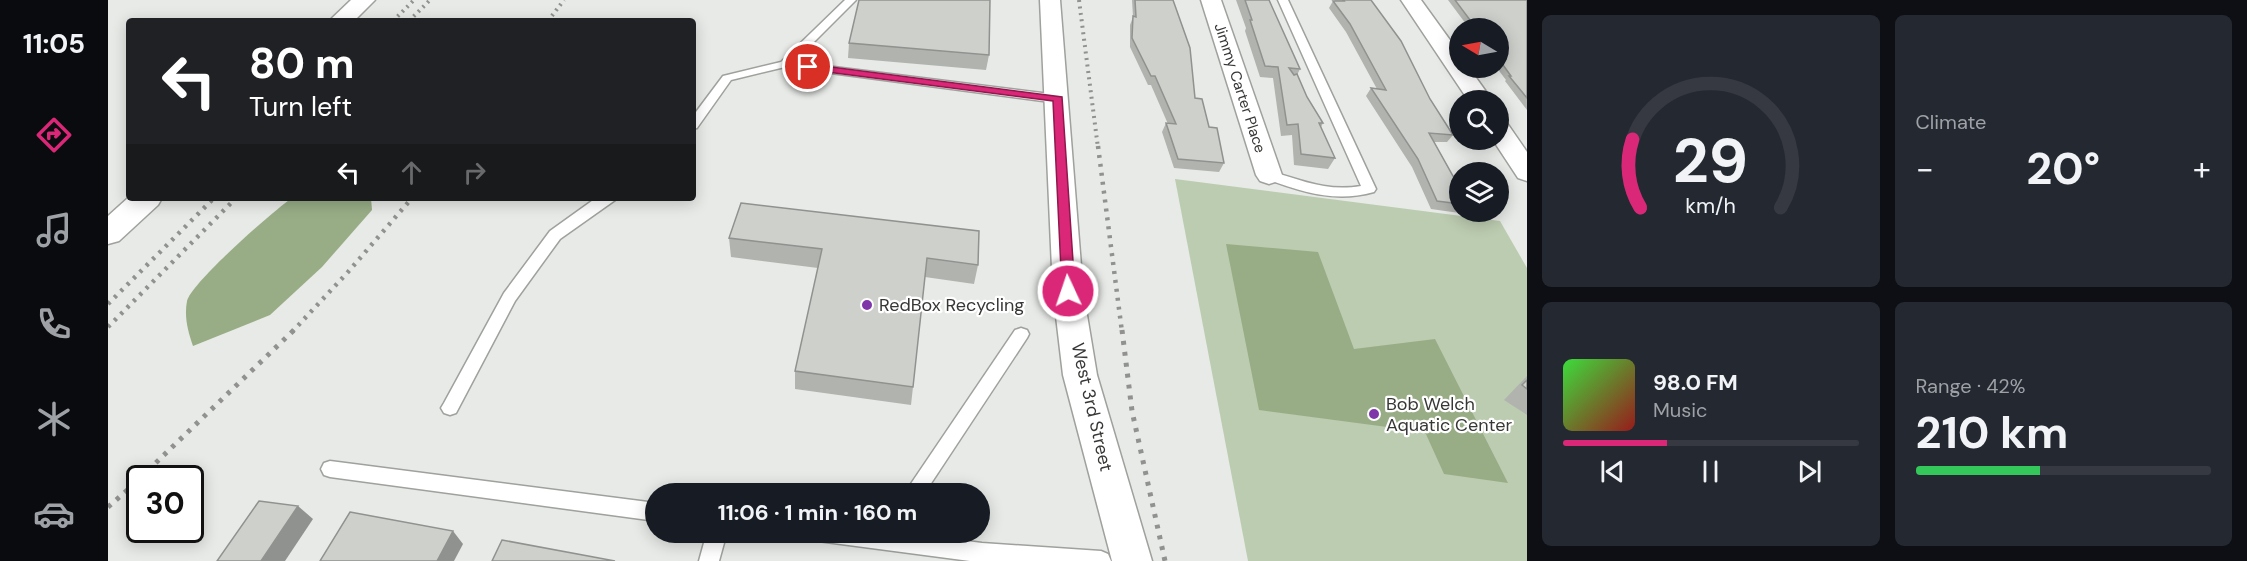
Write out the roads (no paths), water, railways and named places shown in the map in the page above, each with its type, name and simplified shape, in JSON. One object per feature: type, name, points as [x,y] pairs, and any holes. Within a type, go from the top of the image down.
[{"type":"street","points":[[344,18],[364,0]]},
{"type":"street","name":"West 3rd Street","points":[[1050,0],[1058,99],[1068,291],[1080,375],[1132,561]]},
{"type":"street","name":"Jimmy Carter Place","points":[[1211,0],[1269,175]]},
{"type":"street","points":[[1411,0],[1473,90]]},
{"type":"street","points":[[1512,141],[1527,172]]},
{"type":"street","points":[[108,233],[144,201]]},
{"type":"lane","points":[[785,64],[851,0]]},
{"type":"lane","points":[[1269,175],[1292,184],[1340,194],[1369,189],[1283,0]]},
{"type":"lane","points":[[696,121],[727,78],[785,64],[1058,99]]},
{"type":"lane","points":[[450,408],[508,297],[555,235],[602,201]]},
{"type":"lane","points":[[921,483],[1020,334]]},
{"type":"lane","points":[[330,469],[645,511]]},
{"type":"lane","points":[[709,561],[714,543]]},
{"type":"lane","points":[[925,543],[982,553],[1101,561]]},
{"type":"railway","points":[[396,18],[414,0]]},
{"type":"railway","points":[[412,18],[430,0]]},
{"type":"railway","points":[[550,18],[564,0]]},
{"type":"railway","points":[[1079,0],[1098,148]]},
{"type":"railway","points":[[1098,146],[1122,332]]},
{"type":"railway","points":[[108,304],[211,201]]},
{"type":"railway","points":[[108,327],[233,201]]},
{"type":"railway","points":[[293,331],[409,201]]},
{"type":"railway","points":[[1122,330],[1132,411],[1165,561]]},
{"type":"railway","points":[[154,465],[293,331]]},
{"type":"railway","points":[[108,507],[126,491]]},
{"type":"place","name":"RedBox Recycling","points":[[867,305]]},
{"type":"place","name":"Bob Welch Aquatic Center","points":[[1374,414]]}]
